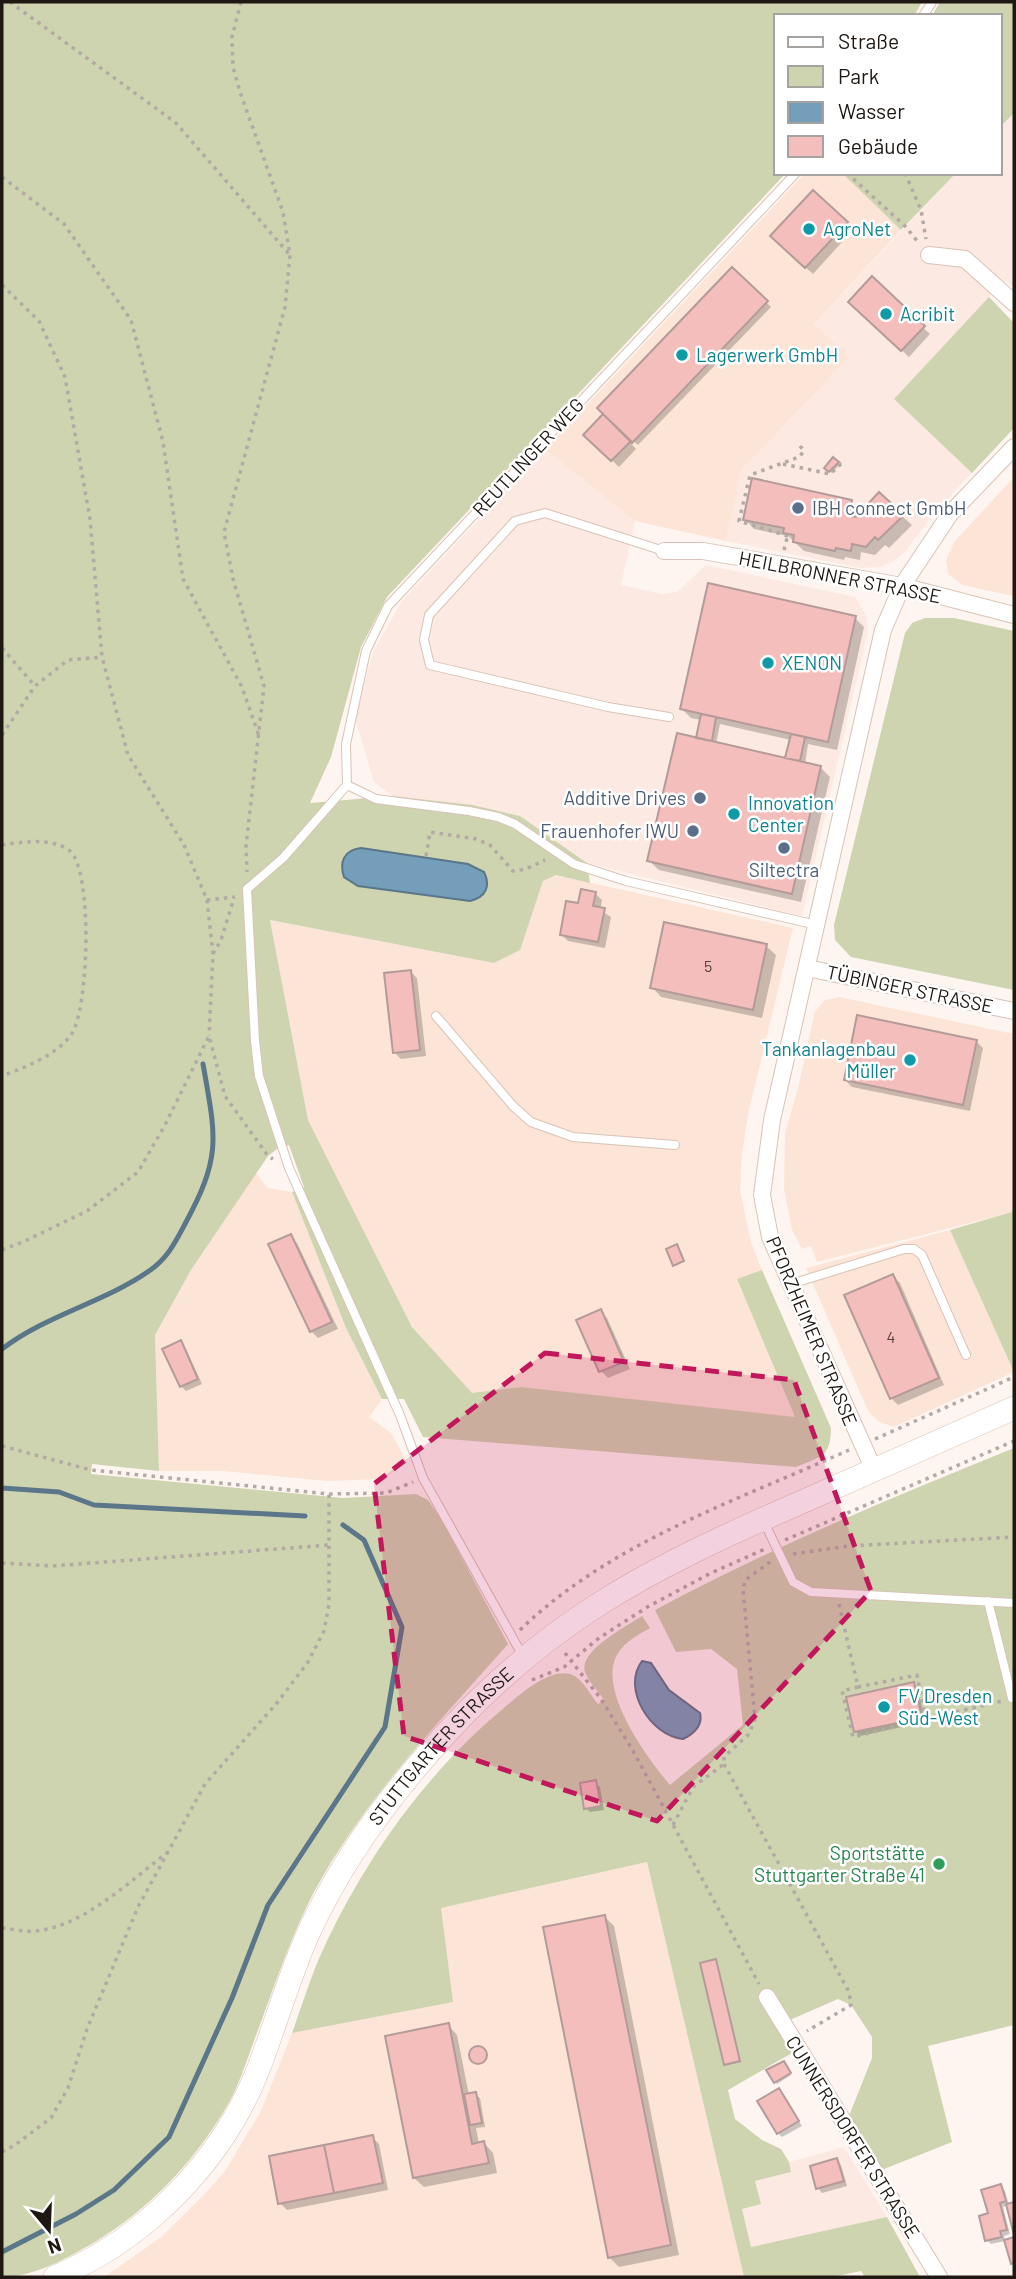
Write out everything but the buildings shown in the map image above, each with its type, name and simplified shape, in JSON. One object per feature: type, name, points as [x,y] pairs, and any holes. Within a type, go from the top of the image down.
[{"type":"main road","name":"STUTTGARTER STRASSE","points":[[55,2277],[96,2256],[136,2230],[175,2196],[205,2162],[235,2117],[258,2070],[308,1934],[339,1873],[378,1815],[459,1720],[528,1669],[552,1637],[637,1580],[762,1519],[1014,1408]]},
{"type":"street","points":[[929,255],[964,259],[1014,303]]},
{"type":"street","name":"PFORZHEIMER STRASSE","points":[[874,1470],[770,1237],[762,1195],[772,1120],[883,629],[902,586],[950,514],[1014,447]]},
{"type":"street","name":"HEILBRONNER STRASSE","points":[[664,551],[703,551],[902,586],[1014,615]]},
{"type":"street","name":"TÜBINGER STRASSE","points":[[807,968],[1014,1011]]},
{"type":"street","name":"CUNNERSDORFER STRASSE","points":[[767,1997],[939,2277]]},
{"type":"lane","name":"REUTLINGER WEG","points":[[347,785],[346,744],[366,651],[388,606],[794,175]]},
{"type":"lane","points":[[664,551],[545,513],[515,521],[429,615],[424,640],[430,665],[608,707],[669,717]]},
{"type":"lane","points":[[528,1669],[423,1478],[400,1415],[289,1168],[259,1076],[247,889],[283,858],[347,785],[376,799],[498,817],[515,824],[574,864],[626,881],[817,925]]},
{"type":"lane","points":[[436,1016],[513,1106],[531,1122],[573,1137],[675,1145]]},
{"type":"lane","points":[[790,1284],[904,1249],[914,1249],[922,1255],[966,1355]]},
{"type":"lane","points":[[762,1519],[793,1582],[811,1592],[1014,1603]]},
{"type":"lane","points":[[988,1601],[1012,1698]]},
{"type":"path","points":[[10,2],[176,123],[290,256]]},
{"type":"path","points":[[208,900],[234,897],[247,889],[246,846],[264,686],[233,579],[224,532],[285,307],[290,256],[283,212],[233,67],[232,37],[241,2]]},
{"type":"path","points":[[849,175],[905,226],[929,255]]},
{"type":"path","points":[[906,175],[921,210],[929,255]]},
{"type":"path","points":[[2,177],[64,223],[131,320],[163,442],[183,579],[242,687],[260,738]]},
{"type":"path","points":[[2,285],[39,321],[65,377],[90,519],[102,657],[128,755],[184,845],[208,900],[213,954],[209,1036],[225,1096],[268,1156],[289,1168]]},
{"type":"path","points":[[783,553],[788,535],[739,521],[750,475],[799,457],[804,451],[800,446]]},
{"type":"path","points":[[780,464],[830,474],[841,464],[845,466]]},
{"type":"path","points":[[2,648],[35,686]]},
{"type":"path","points":[[2,735],[35,686],[68,660],[102,657]]},
{"type":"path","points":[[426,856],[430,832],[476,839],[490,845],[513,871],[526,869],[559,855]]},
{"type":"path","points":[[2,845],[23,842],[60,844],[72,853],[83,883],[85,933],[84,983],[77,1023],[71,1035],[52,1052],[2,1076]]},
{"type":"path","points":[[213,954],[221,940],[234,897]]},
{"type":"path","points":[[2,1250],[87,1211],[138,1172],[165,1125],[209,1036]]},
{"type":"path","points":[[512,1638],[535,1616],[603,1567],[648,1539],[1014,1377]]},
{"type":"path","points":[[2,1446],[91,1469],[329,1494],[386,1493],[423,1478]]},
{"type":"path","points":[[2,2152],[51,2118],[68,2088],[87,2029],[138,1907],[205,1784],[277,1703],[308,1662],[324,1631],[329,1604],[329,1494]]},
{"type":"path","points":[[793,2039],[851,2005],[849,1992],[724,1764],[724,1757],[749,1734],[755,1719],[743,1589],[745,1580],[780,1556],[848,1546],[1014,1537]]},
{"type":"path","points":[[2,1563],[52,1566],[329,1545]]},
{"type":"path","points":[[836,1593],[858,1687]]},
{"type":"path","points":[[535,1616],[601,1699],[632,1749],[767,1997]]},
{"type":"path","points":[[528,1669],[564,1667],[571,1661]]},
{"type":"path","points":[[926,1719],[917,1675],[842,1691],[853,1737],[1012,1698]]},
{"type":"path","points":[[673,1825],[693,1787],[724,1764]]},
{"type":"path","points":[[2,1928],[34,1931],[54,1927],[87,1913],[169,1850]]},
{"type":"highlighted area","points":[[545,1353],[794,1380],[871,1591],[657,1821],[404,1736],[374,1484]]},
{"type":"shaded area","points":[[1014,113],[1014,288],[1005,280],[894,399],[972,473],[940,507],[903,554],[880,567],[861,568],[726,541],[741,470],[848,357],[814,324],[954,175],[1002,175],[1002,125]]},
{"type":"shaded area","points":[[803,175],[844,175],[901,230],[814,324],[849,357],[741,470],[726,541],[635,521],[545,449]]},
{"type":"shaded area","points":[[545,449],[635,521],[621,585],[662,594],[677,592],[706,565],[855,597],[866,615],[868,631],[802,916],[587,863],[520,816],[473,805],[392,796],[374,782],[355,718],[373,652],[402,601]]},
{"type":"shaded area","points":[[1014,477],[1014,596],[962,585],[948,574],[946,560],[954,542]]},
{"type":"shaded area","points":[[556,875],[793,928],[749,1110],[742,1153],[740,1191],[751,1242],[762,1270],[737,1279],[796,1418],[521,1387],[472,1394],[412,1327],[308,1120],[270,920],[494,963],[520,949],[543,881]]},
{"type":"shaded area","points":[[839,997],[1014,1034],[1013,1212],[817,1262],[811,1246],[802,1249],[792,1230],[784,1189],[785,1133],[815,1011],[825,1000]]},
{"type":"shaded area","points":[[256,1173],[268,1188],[292,1192],[346,1328],[382,1399],[369,1417],[391,1433],[407,1462],[383,1479],[327,1481],[224,1471],[159,1471],[155,1335],[191,1270]]},
{"type":"shaded area","points":[[950,1230],[1014,1372],[894,1427],[878,1421],[868,1411],[806,1268]]},
{"type":"shaded area","points":[[647,1862],[744,2277],[104,2277],[160,2238],[225,2171],[261,2111],[292,2033],[452,2002],[440,1908]]},
{"type":"shaded area","points":[[844,2147],[887,2217],[751,2247],[742,2208],[760,2204],[754,2181],[791,2172],[789,2162]]},
{"type":"green space","points":[[2,2],[922,2],[915,14],[774,14],[774,175],[784,175],[387,597],[361,647],[331,757],[310,803],[392,796],[473,805],[520,816],[587,863],[590,883],[556,875],[543,881],[520,950],[494,963],[270,920],[308,1120],[412,1327],[472,1393],[521,1387],[795,1417],[737,1279],[762,1270],[831,1428],[829,1445],[818,1458],[796,1467],[423,1437],[404,1399],[382,1399],[346,1328],[292,1192],[304,1187],[289,1145],[268,1156],[191,1270],[155,1335],[159,1471],[92,1464],[91,1474],[343,1498],[416,1494],[428,1500],[441,1519],[508,1644],[386,1785],[323,1876],[294,1935],[233,2094],[198,2149],[151,2200],[114,2229],[50,2266],[26,2274],[2,2277]]},
{"type":"green space","points":[[940,2],[1014,2],[1014,113],[1002,125],[1002,14],[933,14]]},
{"type":"green space","points":[[844,175],[954,175],[901,230]]},
{"type":"green space","points":[[989,297],[1014,323],[1014,428],[972,473],[894,399]]},
{"type":"green space","points":[[925,618],[954,618],[1014,631],[1014,990],[851,957],[835,940],[834,925],[905,633],[912,623]]},
{"type":"green space","points":[[1014,1205],[1014,1372],[950,1230],[1012,1212]]},
{"type":"green space","points":[[1014,1448],[1014,2025],[928,2046],[952,2142],[874,2173],[845,2126],[872,2058],[872,2037],[851,2005],[838,1999],[783,2023],[799,2049],[728,2090],[735,2119],[762,2140],[781,2149],[789,2162],[791,2172],[755,2181],[761,2204],[742,2209],[751,2247],[887,2217],[920,2277],[865,2277],[861,2271],[832,2277],[744,2277],[647,1862],[441,1908],[453,2002],[292,2033],[326,1943],[361,1877],[381,1846],[426,1786],[451,1758],[511,1702],[544,1679],[562,1673],[579,1679],[598,1704],[604,1700],[585,1672],[589,1656],[605,1640],[642,1616],[650,1628],[620,1650],[613,1670],[614,1686],[619,1705],[638,1742],[670,1785],[743,1725],[737,1669],[711,1649],[676,1652],[655,1610],[787,1544]],"holes":[[[716,1960],[740,2060],[724,2064],[700,1964]]]},
{"type":"water","points":[[361,848],[468,864],[484,872],[486,890],[480,897],[470,901],[358,886],[344,877],[342,866],[350,851]]},
{"type":"water","points":[[642,1661],[651,1663],[669,1690],[700,1713],[699,1725],[687,1737],[683,1739],[671,1736],[660,1729],[643,1709],[635,1685],[636,1672]]},
{"type":"waterway","points":[[2,1349],[37,1327],[132,1282],[161,1261],[170,1250],[197,1201],[210,1163],[213,1129],[203,1064]]},
{"type":"waterway","points":[[2,1488],[59,1492],[94,1505],[305,1516]]},
{"type":"waterway","points":[[2,2252],[76,2214],[114,2190],[169,2137],[232,1998],[268,1905],[385,1727],[402,1627],[364,1540],[343,1525]]},
{"type":"place","name":"AgroNet","points":[[809,229]]},
{"type":"place","name":"Acribit","points":[[886,314]]},
{"type":"place","name":"Lagerwerk GmbH","points":[[682,355]]},
{"type":"place","name":"IBH connect GmbH","points":[[798,508]]},
{"type":"place","name":"XENON","points":[[768,663]]},
{"type":"place","name":"Additive Drives","points":[[700,798]]},
{"type":"place","name":"Innovation Center","points":[[734,814]]},
{"type":"place","name":"Frauenhofer IWU","points":[[693,831]]},
{"type":"place","name":"Siltectra","points":[[784,848]]},
{"type":"place","name":"Tankanlagenbau Müller","points":[[910,1060]]},
{"type":"place","name":"FV Dresden Süd-West","points":[[884,1707]]},
{"type":"place","name":"Sportstätte Stuttgarter Straße 41","points":[[939,1864]]}]
